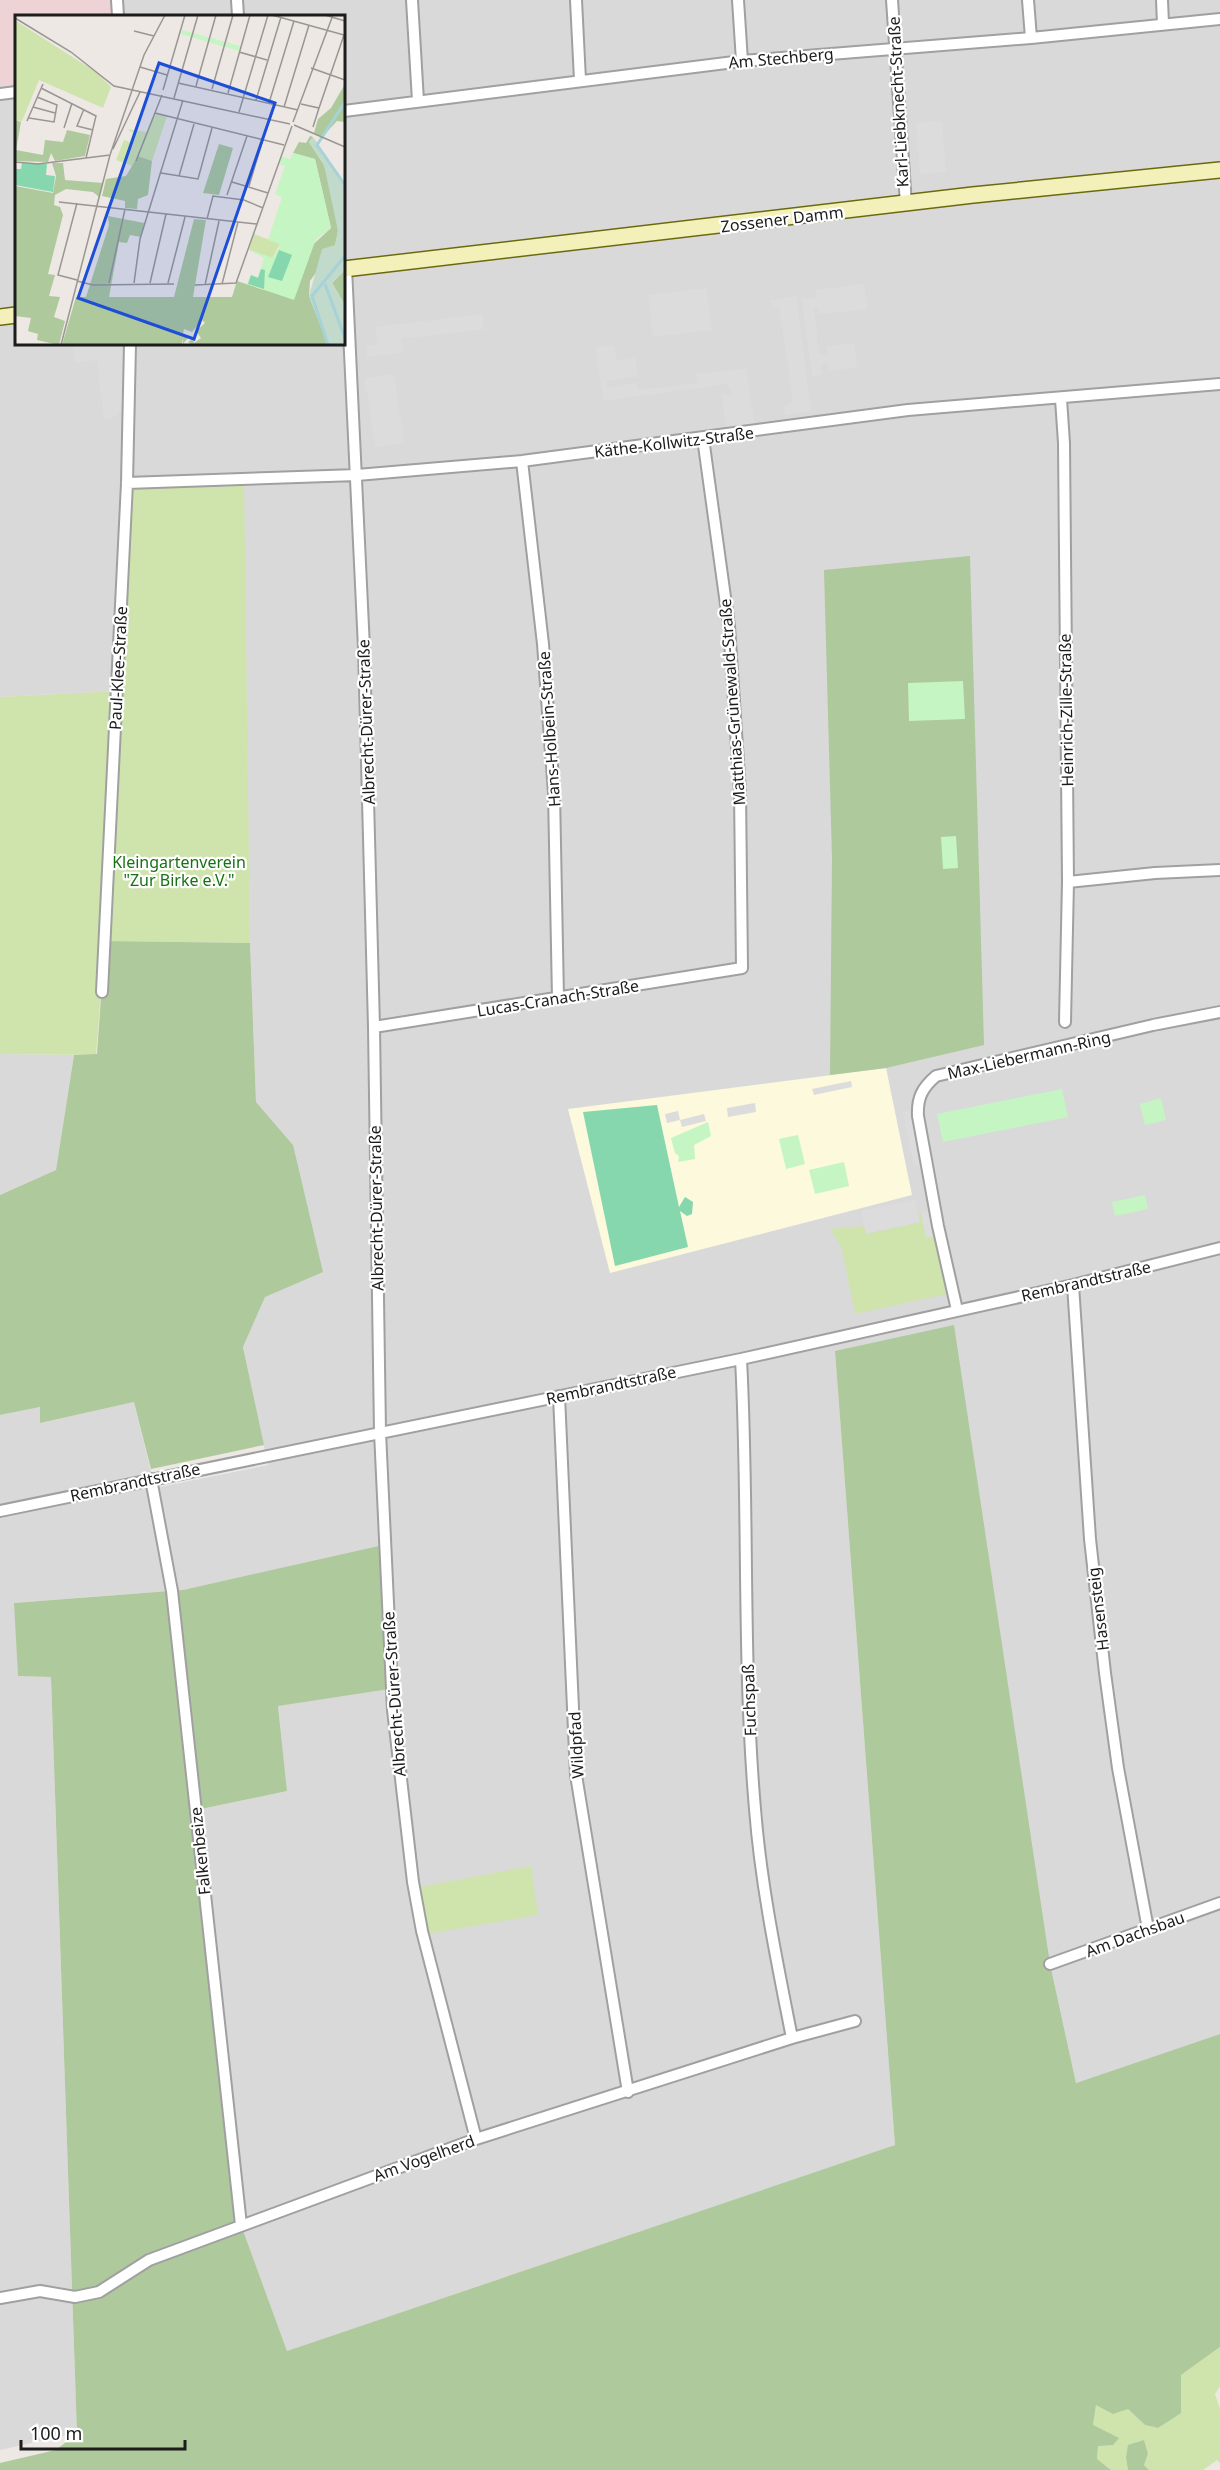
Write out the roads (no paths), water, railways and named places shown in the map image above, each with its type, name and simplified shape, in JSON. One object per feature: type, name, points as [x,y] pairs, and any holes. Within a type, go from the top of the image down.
[{"type":"main road","name":"Zossener Damm","points":[[345,268],[1220,170]]},
{"type":"main road","points":[[0,317],[15,315]]},
{"type":"street","points":[[117,0],[118,15]]},
{"type":"street","points":[[237,0],[238,15]]},
{"type":"street","points":[[412,0],[417,101]]},
{"type":"street","points":[[576,0],[580,80]]},
{"type":"street","points":[[738,0],[742,61]]},
{"type":"street","name":"Karl-Liebknecht-Straße","points":[[892,0],[906,204]]},
{"type":"street","points":[[1028,0],[1031,38]]},
{"type":"street","points":[[1162,0],[1163,24]]},
{"type":"street","name":"Am Stechberg","points":[[345,111],[742,61],[1220,20]]},
{"type":"street","points":[[0,94],[15,92]]},
{"type":"street","name":"Albrecht-Dürer-Straße","points":[[345,268],[357,475],[374,1028],[380,1432],[393,1710],[407,1840],[422,1931],[476,2139]]},
{"type":"street","name":"Paul-Klee-Straße","points":[[102,992],[127,483],[130,345]]},
{"type":"street","name":"Käthe-Kollwitz-Straße","points":[[127,483],[357,475],[522,461],[908,410],[1220,384]]},
{"type":"street","name":"Heinrich-Zille-Straße","points":[[1061,399],[1064,444],[1068,882],[1065,1022]]},
{"type":"street","name":"Matthias-Grünewald-Straße","points":[[703,438],[729,626],[740,792],[742,968]]},
{"type":"street","name":"Hans-Holbein-Straße","points":[[522,461],[543,644],[554,793],[558,998]]},
{"type":"street","points":[[1068,882],[1155,873],[1220,870]]},
{"type":"street","name":"Lucas-Cranach-Straße","points":[[374,1028],[742,968]]},
{"type":"street","name":"Max-Liebermann-Ring","points":[[957,1310],[938,1226],[918,1116],[918,1102],[924,1087],[936,1076],[1153,1025],[1220,1012]]},
{"type":"street","name":"Rembrandtstraße","points":[[0,1511],[741,1359],[1073,1285],[1220,1248]]},
{"type":"street","name":"Hasensteig","points":[[1073,1285],[1090,1539],[1105,1673],[1118,1768],[1148,1929]]},
{"type":"street","name":"Fuchspaß","points":[[741,1359],[749,1710],[755,1809],[766,1908],[792,2038]]},
{"type":"street","name":"Wildpfad","points":[[559,1396],[576,1774],[628,2092]]},
{"type":"street","name":"Falkenbeize","points":[[152,1479],[172,1591],[241,2225]]},
{"type":"street","name":"Am Dachsbau","points":[[1050,1964],[1220,1903]]},
{"type":"street","name":"Am Vogelherd","points":[[0,2298],[40,2291],[75,2297],[99,2292],[149,2260],[182,2250],[205,2238],[476,2139],[792,2038],[855,2021]]},
{"type":"park label","name":"Kleingartenverein \"Zur Birke e.V.\"","points":[[179,871]]}]
